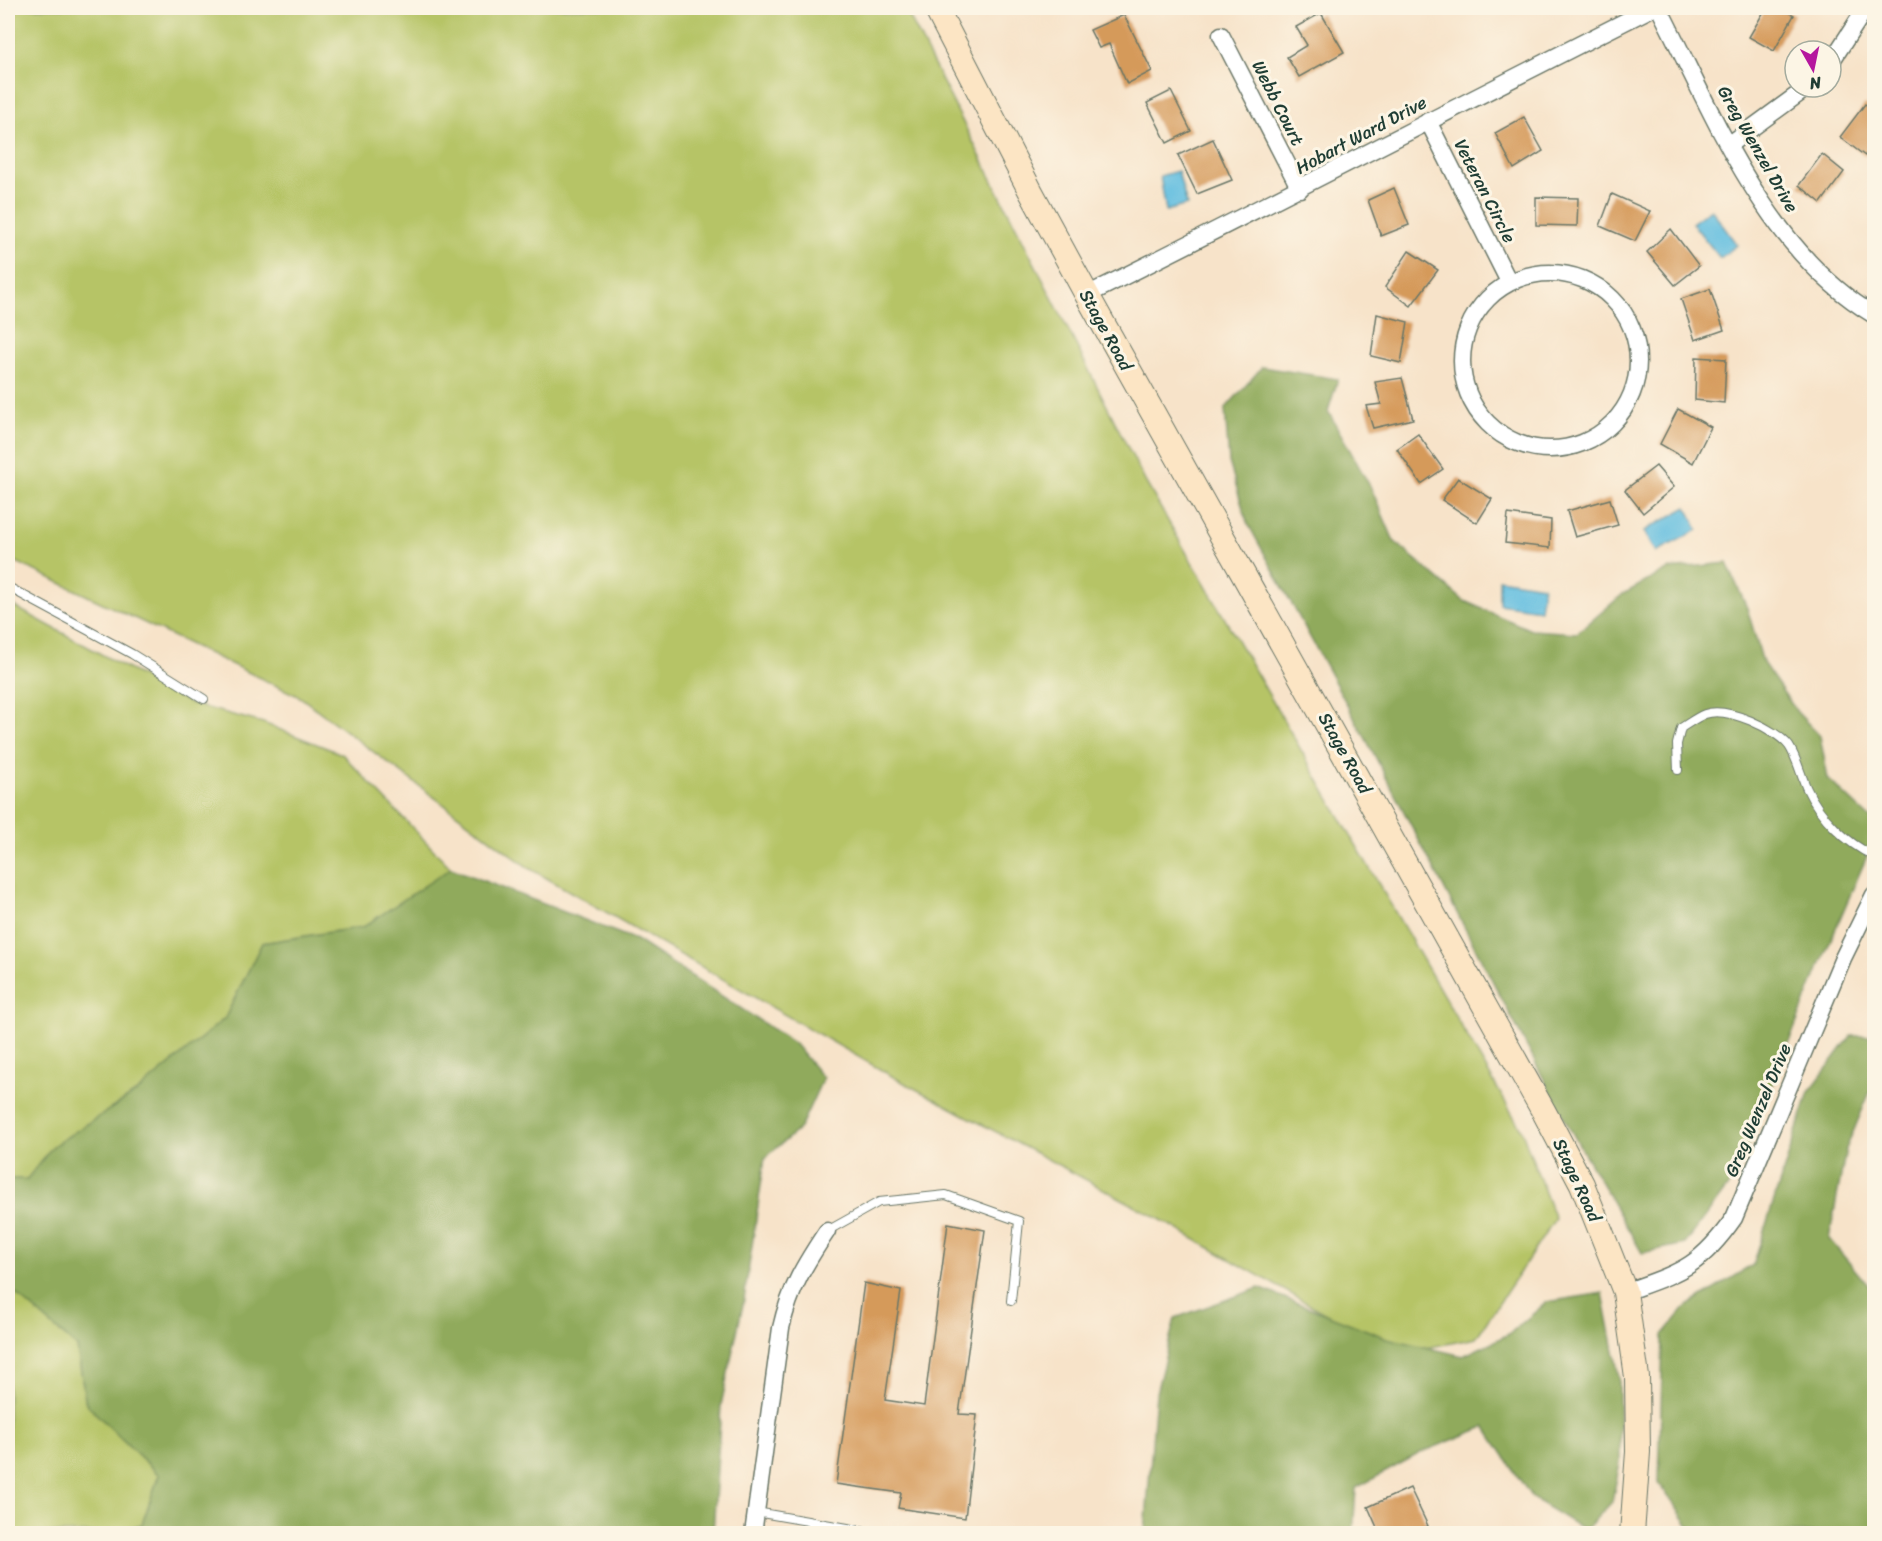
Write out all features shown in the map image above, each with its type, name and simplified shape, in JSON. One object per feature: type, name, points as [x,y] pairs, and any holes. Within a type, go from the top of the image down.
[{"type":"street","name":"Stage Road","points":[[936,8],[1087,295],[1544,1112],[1581,1184],[1625,1292],[1637,1377],[1638,1452],[1632,1533]]},
{"type":"street","name":"Hobart Ward Drive","points":[[1087,295],[1300,189],[1428,121],[1652,8]]},
{"type":"street","name":"Greg Wenzel Drive","points":[[1659,8],[1767,210],[1794,245],[1824,277],[1875,315]]},
{"type":"street","points":[[1843,44],[1866,8]]},
{"type":"street","name":"Webb Court","points":[[1221,35],[1300,189]]},
{"type":"street","points":[[1730,144],[1792,99]]},
{"type":"street","name":"Veteran Circle","points":[[1428,121],[1508,280]]},
{"type":"street","points":[[1541,275],[1567,276],[1585,281],[1615,301],[1626,317],[1636,348],[1638,365],[1635,393],[1618,418],[1604,431],[1582,442],[1553,449],[1529,447],[1502,435],[1484,417],[1474,402],[1467,384],[1463,344],[1469,321],[1486,297],[1508,280],[1541,275]]},
{"type":"street","name":"Greg Wenzel Drive","points":[[1625,1292],[1696,1263],[1715,1244],[1734,1218],[1843,958],[1874,897]]},
{"type":"street","points":[[753,1533],[787,1302],[795,1280],[827,1231]]},
{"type":"lane","points":[[8,587],[132,654],[204,699]]},
{"type":"lane","points":[[1678,770],[1677,744],[1681,728],[1707,713],[1735,716],[1759,723],[1788,746],[1809,792],[1825,819],[1863,851],[1875,856]]},
{"type":"lane","points":[[827,1231],[879,1202],[946,1195],[1019,1221],[1011,1301]]},
{"type":"lane","points":[[756,1512],[882,1533]]},
{"type":"green space","points":[[8,8],[905,8],[1146,483],[1521,1129],[1555,1219],[1476,1338],[1396,1354],[1156,1217],[897,1079],[529,868],[300,697],[8,558]]},
{"type":"green space","points":[[1262,367],[1338,379],[1328,411],[1371,488],[1394,541],[1464,601],[1531,630],[1577,633],[1623,594],[1669,569],[1727,563],[1747,608],[1763,663],[1797,712],[1820,736],[1828,779],[1874,822],[1874,840],[1819,967],[1735,1177],[1685,1244],[1642,1253],[1570,1129],[1368,743],[1247,522],[1229,462],[1225,409]]},
{"type":"green space","points":[[8,603],[192,704],[263,723],[342,754],[451,868],[363,927],[262,943],[225,1018],[137,1092],[53,1146],[27,1179],[8,1179]]},
{"type":"green space","points":[[451,868],[636,940],[794,1043],[823,1078],[800,1128],[765,1158],[744,1300],[721,1405],[713,1533],[113,1533],[142,1524],[159,1475],[86,1404],[77,1347],[8,1287],[8,1179],[27,1179],[53,1146],[137,1092],[225,1018],[262,943],[363,927]]},
{"type":"green space","points":[[1851,1036],[1872,1036],[1874,1040],[1874,1082],[1846,1149],[1829,1239],[1874,1292],[1874,1533],[1694,1533],[1659,1483],[1663,1335],[1687,1306],[1753,1265],[1809,1092]]},
{"type":"green space","points":[[8,1287],[77,1347],[86,1404],[159,1475],[142,1525],[113,1533],[8,1533]]},
{"type":"green space","points":[[1259,1288],[1387,1338],[1463,1356],[1509,1334],[1547,1302],[1603,1293],[1619,1377],[1620,1462],[1612,1502],[1585,1530],[1532,1498],[1485,1427],[1422,1452],[1356,1488],[1353,1533],[1145,1533],[1156,1393],[1175,1318]]},
{"type":"water","points":[[1178,171],[1187,205],[1166,211],[1160,176]]},
{"type":"water","points":[[1711,209],[1737,245],[1720,258],[1692,223]]},
{"type":"water","points":[[1687,507],[1698,530],[1656,552],[1644,531]]},
{"type":"water","points":[[1499,579],[1543,586],[1540,610],[1499,604]]},
{"type":"building","points":[[1766,8],[1780,8],[1794,15],[1774,51],[1749,37]]},
{"type":"building","points":[[1321,13],[1344,52],[1299,77],[1287,57],[1307,45],[1296,27]]},
{"type":"building","points":[[1124,15],[1152,71],[1127,84],[1109,44],[1099,48],[1090,30]]},
{"type":"building","points":[[1171,91],[1191,131],[1167,143],[1147,103]]},
{"type":"building","points":[[1865,104],[1874,110],[1874,142],[1865,156],[1840,137]]},
{"type":"building","points":[[1524,117],[1543,151],[1514,169],[1495,133]]},
{"type":"building","points":[[1213,139],[1232,180],[1197,194],[1178,155]]},
{"type":"building","points":[[1822,154],[1844,172],[1821,203],[1799,185]]},
{"type":"building","points":[[1394,188],[1409,225],[1381,236],[1368,200]]},
{"type":"building","points":[[1612,194],[1650,211],[1635,241],[1600,226]]},
{"type":"building","points":[[1536,197],[1578,198],[1577,226],[1536,225]]},
{"type":"building","points":[[1671,229],[1699,266],[1675,285],[1647,252]]},
{"type":"building","points":[[1409,251],[1438,270],[1411,306],[1385,287]]},
{"type":"building","points":[[1710,289],[1724,330],[1695,340],[1681,299]]},
{"type":"building","points":[[1377,314],[1408,322],[1401,363],[1371,356]]},
{"type":"building","points":[[1696,357],[1726,359],[1724,403],[1695,400]]},
{"type":"building","points":[[1402,378],[1413,419],[1373,428],[1366,406],[1381,404],[1375,382]]},
{"type":"building","points":[[1678,409],[1711,427],[1693,463],[1660,444]]},
{"type":"building","points":[[1418,434],[1443,469],[1421,484],[1397,449]]},
{"type":"building","points":[[1656,466],[1674,487],[1643,513],[1625,490]]},
{"type":"building","points":[[1458,478],[1492,499],[1477,523],[1442,500]]},
{"type":"building","points":[[1610,499],[1618,525],[1575,537],[1567,511]]},
{"type":"building","points":[[1508,514],[1551,520],[1550,548],[1505,543]]},
{"type":"building","points":[[948,1223],[985,1230],[959,1414],[977,1415],[965,1518],[898,1508],[901,1493],[836,1484],[864,1283],[901,1291],[885,1400],[924,1406]]},
{"type":"building","points":[[1410,1488],[1428,1526],[1415,1534],[1380,1534],[1368,1507]]}]
